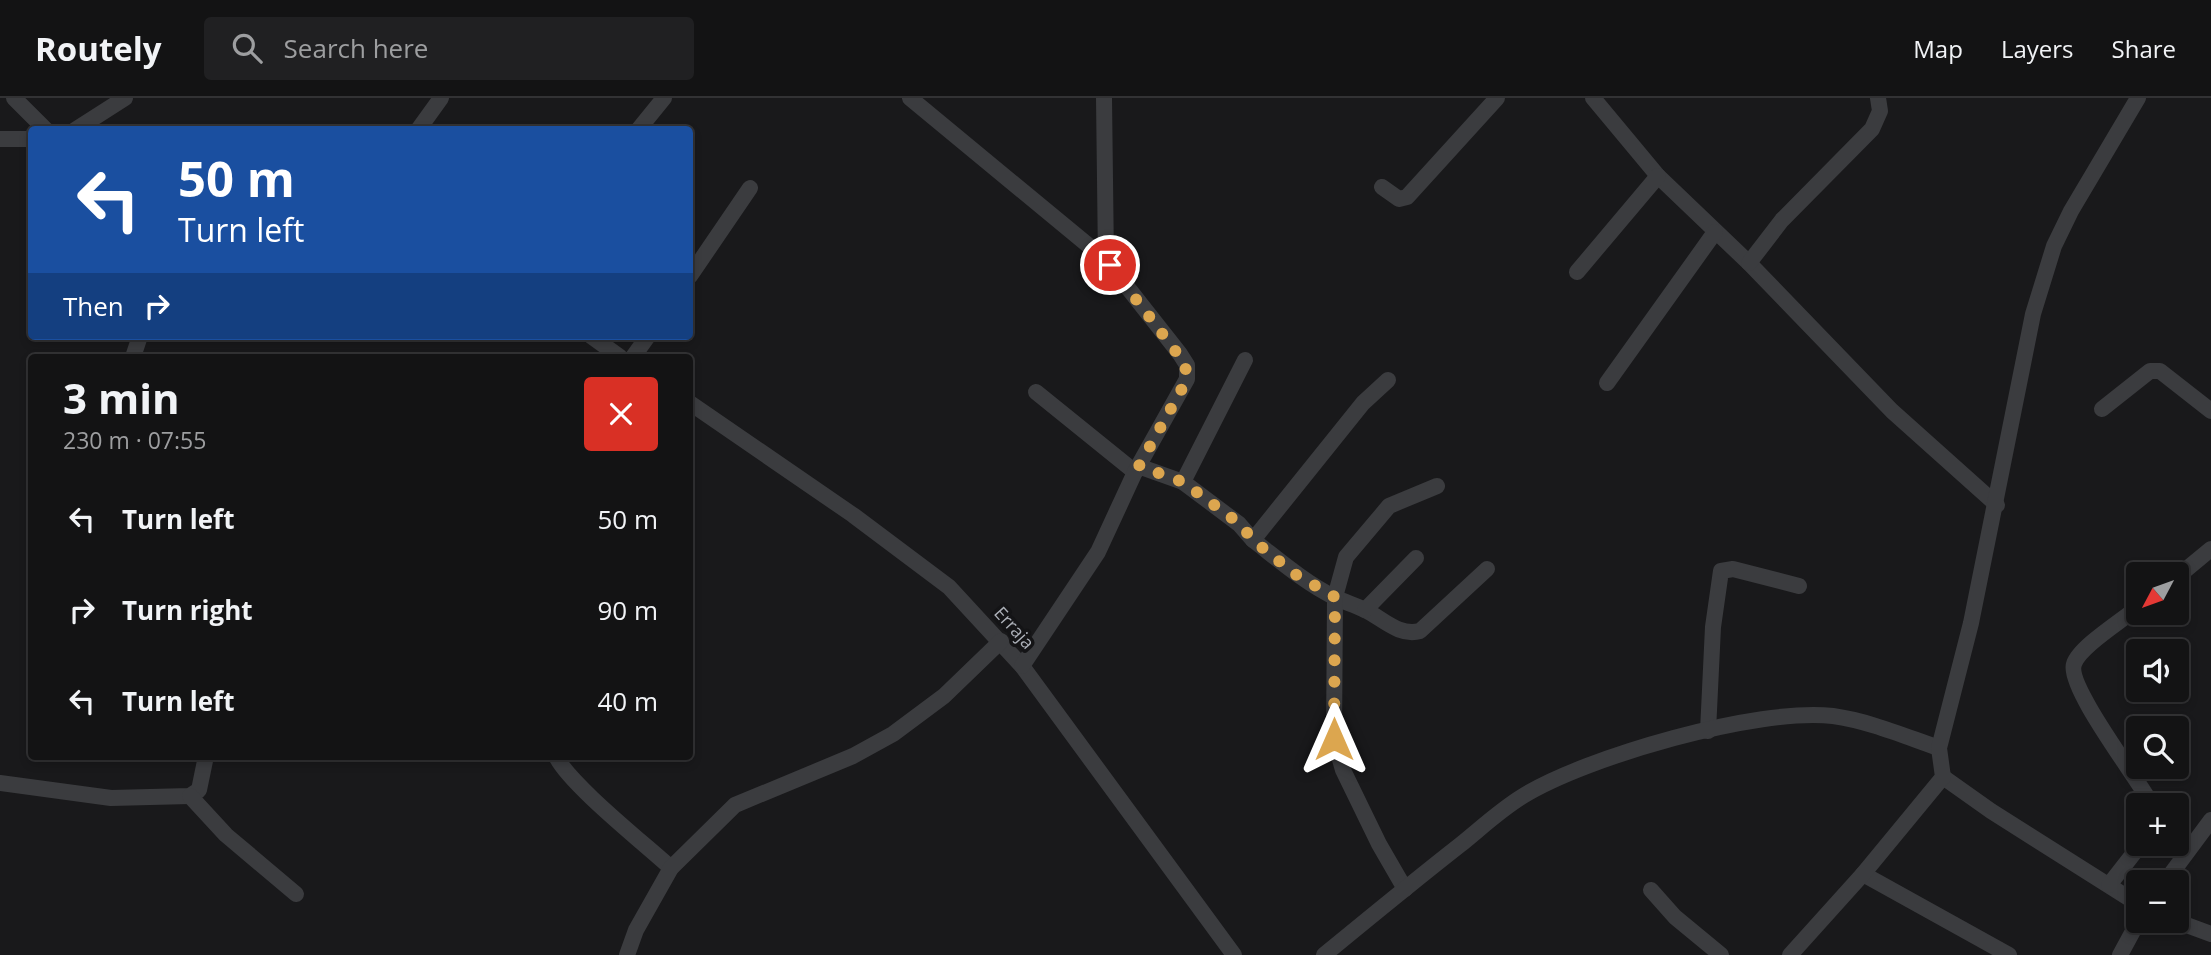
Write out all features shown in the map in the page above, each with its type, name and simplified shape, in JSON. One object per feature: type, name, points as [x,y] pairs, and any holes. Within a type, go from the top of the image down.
[{"type":"street","points":[[14,98],[42,126]]},
{"type":"street","points":[[81,126],[125,98]]},
{"type":"street","points":[[421,126],[441,98]]},
{"type":"street","points":[[641,126],[664,98]]},
{"type":"street","points":[[910,98],[1106,260],[1186,365],[1184,385],[1137,469],[1098,552],[1022,666]]},
{"type":"street","points":[[1104,98],[1106,260]]},
{"type":"street","points":[[1382,187],[1399,199],[1407,197],[1497,98]]},
{"type":"street","points":[[1594,98],[1658,176],[1749,263],[1892,411],[1997,505]]},
{"type":"street","points":[[1749,263],[1782,220],[1872,128],[1880,111],[1878,98]]},
{"type":"street","points":[[1790,955],[1863,874],[1943,777],[1939,748],[1971,623],[1997,505],[2031,326],[2054,246],[2071,211],[2138,98]]},
{"type":"street","points":[[0,138],[28,139]]},
{"type":"street","points":[[1577,272],[1658,176]]},
{"type":"street","points":[[693,272],[750,188]]},
{"type":"street","points":[[1607,383],[1715,232]]},
{"type":"street","points":[[596,340],[615,354]]},
{"type":"street","points":[[1183,482],[1245,360]]},
{"type":"street","points":[[2102,410],[2150,371],[2160,371],[2211,411]]},
{"type":"street","points":[[1253,540],[1363,403],[1388,380]]},
{"type":"street","points":[[1036,392],[1137,469],[1183,482],[1240,524],[1253,540],[1295,574],[1401,631],[1420,631],[1487,569]]},
{"type":"street","name":"Erraja","points":[[693,405],[853,515],[950,587],[1022,666],[1234,955]]},
{"type":"street","points":[[1405,889],[1379,844],[1343,770],[1334,739],[1335,597],[1346,557],[1389,506],[1437,486]]},
{"type":"street","points":[[2189,566],[2211,549]]},
{"type":"street","points":[[1365,610],[1416,558]]},
{"type":"street","points":[[1708,731],[1713,627],[1721,571],[1733,569],[1799,586]]},
{"type":"street","points":[[2126,616],[2086,648],[2074,664],[2073,678],[2084,700],[2144,793]]},
{"type":"street","points":[[627,955],[636,930],[671,868],[736,804],[853,755],[893,734],[944,696],[1001,641]]},
{"type":"street","points":[[1324,955],[1520,797],[1557,776],[1598,761],[1708,731],[1783,718],[1831,716],[1878,726],[1939,748]]},
{"type":"street","points":[[0,783],[111,798],[190,796],[199,790],[205,760]]},
{"type":"street","points":[[558,760],[600,804],[671,868]]},
{"type":"street","points":[[1943,777],[2126,896]]},
{"type":"street","points":[[190,796],[226,835],[296,894]]},
{"type":"street","points":[[2174,870],[2211,820]]},
{"type":"street","points":[[2109,885],[2132,856]]},
{"type":"street","points":[[1863,874],[2003,953]]},
{"type":"street","points":[[1651,890],[1675,917],[1721,955]]},
{"type":"street","points":[[2189,926],[2211,934]]},
{"type":"street","points":[[2120,955],[2132,933]]},
{"type":"route","points":[[1110,265],[1150,314],[1186,365],[1187,379],[1139,466],[1183,482],[1240,524],[1253,540],[1295,574],[1335,597],[1334,739]]}]
